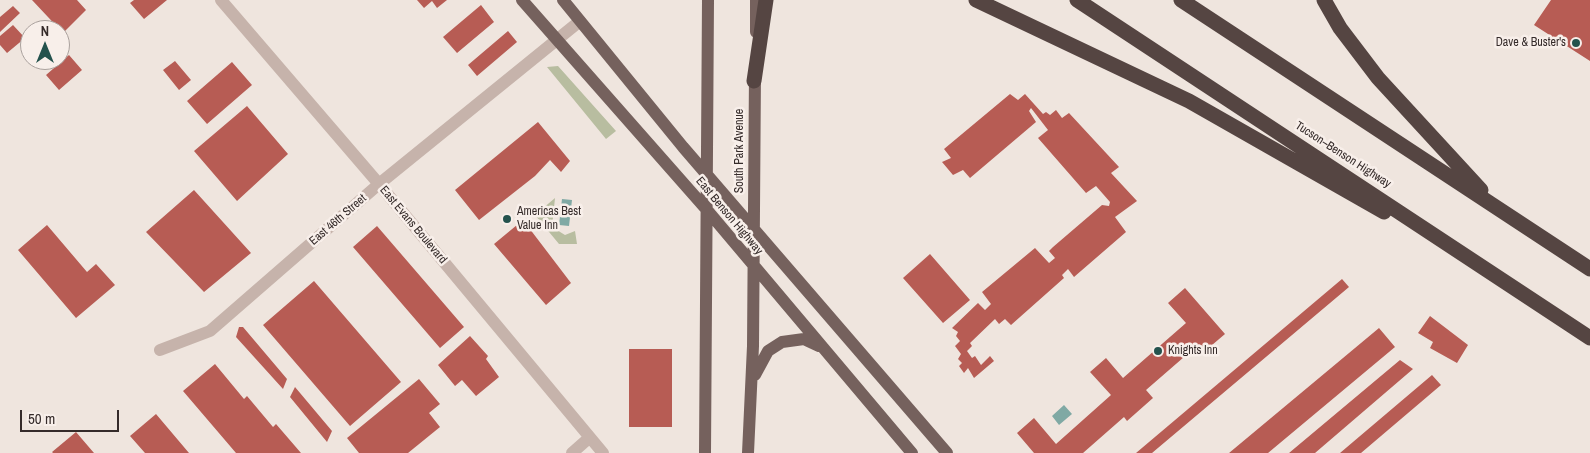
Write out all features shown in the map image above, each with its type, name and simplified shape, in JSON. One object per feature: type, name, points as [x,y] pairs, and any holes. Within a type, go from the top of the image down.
[{"type":"highway","points":[[754,81],[766,0]]},
{"type":"highway","points":[[976,0],[1209,112],[1480,264]]},
{"type":"highway","name":"Tucson–Benson Highway","points":[[1077,0],[1590,338]]},
{"type":"highway","points":[[1181,0],[1590,268]]},
{"type":"highway","points":[[1324,0],[1340,28],[1378,78],[1497,208]]},
{"type":"main road","name":"East Benson Highway","points":[[522,0],[707,210],[912,453]]},
{"type":"main road","name":"East Benson Highway","points":[[563,0],[708,176],[947,453]]},
{"type":"main road","points":[[705,452],[708,0]]},
{"type":"main road","name":"South Park Avenue","points":[[748,453],[751,392],[756,0]]},
{"type":"main road","points":[[751,392],[763,358],[768,351],[782,342],[804,339],[821,347],[829,355]]},
{"type":"street","name":"East Evans Boulevard","points":[[221,0],[379,184],[603,453]]},
{"type":"street","name":"East 46th Street","points":[[160,350],[210,331],[379,184],[580,21]]},
{"type":"street","points":[[572,453],[589,438]]},
{"type":"green space","points":[[558,66],[616,131],[606,139],[547,67]]},
{"type":"green space","points":[[555,198],[552,227],[565,235],[575,231],[577,244],[559,244],[535,215]]},
{"type":"water","points":[[562,199],[572,200],[569,226],[559,225]]},
{"type":"water","points":[[1064,405],[1072,414],[1059,425],[1052,416]]},
{"type":"building","points":[[32,0],[77,0],[86,10],[70,26],[70,20],[51,20]]},
{"type":"building","points":[[134,0],[167,0],[144,19],[130,3]]},
{"type":"building","points":[[417,0],[447,0],[437,8],[432,1],[424,8]]},
{"type":"building","name":"Dave & Buster's","points":[[1551,0],[1590,0],[1590,61],[1534,25]]},
{"type":"building","points":[[481,5],[494,22],[457,53],[443,37]]},
{"type":"building","points":[[13,6],[20,13],[0,32],[0,17]]},
{"type":"building","points":[[13,25],[20,33],[20,42],[7,53],[0,45],[0,36]]},
{"type":"building","points":[[508,31],[517,42],[477,76],[468,65]]},
{"type":"building","points":[[70,56],[82,70],[59,90],[46,75],[52,70],[70,70]]},
{"type":"building","points":[[175,61],[191,80],[179,90],[163,70]]},
{"type":"building","points":[[232,62],[252,85],[207,124],[187,101]]},
{"type":"building","points":[[1010,94],[1018,100],[1025,94],[1043,114],[1046,112],[1050,115],[1056,110],[1062,118],[1069,113],[1119,167],[1111,173],[1137,201],[1115,217],[1126,232],[1074,277],[1068,269],[1062,275],[1064,278],[1011,325],[1005,319],[999,324],[995,319],[970,343],[972,346],[967,351],[972,358],[975,356],[981,365],[990,356],[994,361],[974,378],[968,368],[964,373],[959,366],[962,363],[958,359],[961,354],[955,346],[960,341],[956,336],[958,332],[952,328],[978,303],[985,310],[991,304],[982,292],[1035,248],[1049,263],[1055,258],[1049,251],[1053,247],[1102,205],[1109,206],[1110,202],[1096,186],[1086,193],[1038,138],[1048,130],[1031,108],[1029,111],[1036,122],[970,178],[963,170],[953,175],[942,162],[951,158],[944,149]]},
{"type":"building","points":[[247,106],[288,154],[237,201],[194,151]]},
{"type":"building","points":[[538,122],[570,161],[561,172],[550,160],[535,176],[479,220],[455,190]]},
{"type":"building","points":[[194,190],[251,253],[204,292],[146,232]]},
{"type":"building","points":[[523,220],[571,283],[546,305],[494,244]]},
{"type":"building","points":[[47,225],[87,272],[96,264],[115,285],[76,318],[18,250]]},
{"type":"building","points":[[377,226],[464,327],[440,348],[353,247]]},
{"type":"building","points":[[930,254],[970,300],[943,323],[903,278]]},
{"type":"building","points":[[1342,279],[1349,287],[1152,453],[1136,453]]},
{"type":"building","points":[[314,281],[401,382],[350,426],[263,325]]},
{"type":"building","points":[[1185,288],[1225,334],[1205,351],[1199,344],[1146,390],[1153,398],[1127,421],[1124,417],[1083,453],[1034,453],[1017,433],[1034,418],[1056,444],[1111,395],[1090,372],[1106,358],[1123,378],[1186,323],[1168,303]]},
{"type":"building","points":[[1430,316],[1468,345],[1457,363],[1430,348],[1433,342],[1418,333]]},
{"type":"building","points":[[239,327],[243,327],[287,379],[283,389],[236,337]]},
{"type":"building","points":[[1379,328],[1395,347],[1268,453],[1229,453]]},
{"type":"building","points":[[470,336],[488,356],[486,359],[499,377],[476,396],[462,380],[455,386],[438,365]]},
{"type":"building","points":[[629,349],[672,349],[672,427],[629,427]]},
{"type":"building","points":[[1400,360],[1413,369],[1315,453],[1289,453]]},
{"type":"building","points":[[215,364],[244,399],[247,396],[273,427],[276,424],[301,453],[236,453],[183,391]]},
{"type":"building","points":[[1432,375],[1441,385],[1361,453],[1340,453]]},
{"type":"building","points":[[419,379],[440,404],[429,413],[440,427],[408,453],[359,453],[347,438]]},
{"type":"building","points":[[295,387],[332,431],[327,442],[290,397]]},
{"type":"building","points":[[156,414],[189,453],[145,453],[130,436]]},
{"type":"building","points":[[76,432],[94,453],[52,452]]},
{"type":"place","name":"Dave & Buster's","points":[[1576,43]]},
{"type":"place","name":"Americas Best Value Inn","points":[[507,219]]},
{"type":"place","name":"Knights Inn","points":[[1158,351]]}]
